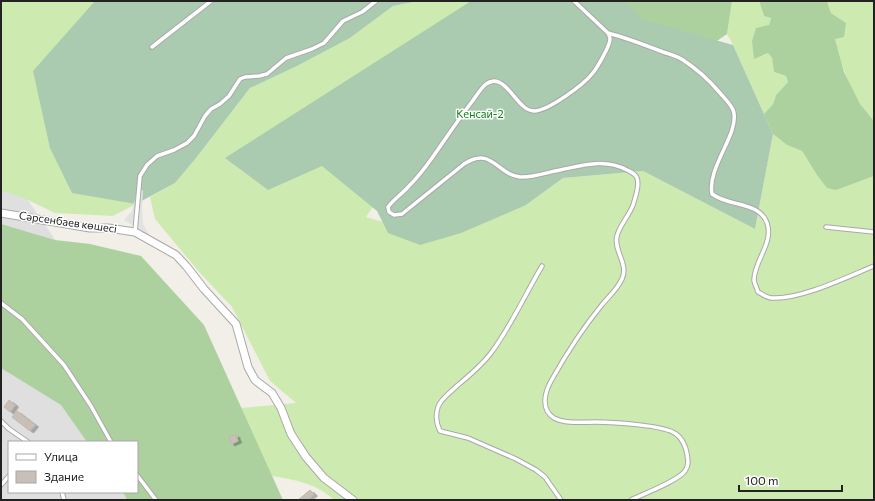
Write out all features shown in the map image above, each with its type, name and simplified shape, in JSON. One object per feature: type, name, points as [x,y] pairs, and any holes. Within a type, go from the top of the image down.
[{"type":"street","name":"Сәрсенбаев көшесі","points":[[1,213],[90,228],[108,228],[135,232]]},
{"type":"street","points":[[135,232],[176,255],[236,324],[248,367],[254,380],[272,393],[281,408],[292,434],[306,457],[324,478],[353,500]]},
{"type":"lane","points":[[152,47],[212,1]]},
{"type":"lane","points":[[135,232],[140,176],[147,165],[157,156],[174,150],[187,143],[194,136],[205,116],[211,109],[220,104],[229,96],[240,79],[245,76],[259,76],[267,74],[286,58],[324,43],[343,21],[362,12],[376,1]]},
{"type":"lane","points":[[574,1],[608,33],[628,38],[682,59],[712,84],[733,108],[734,116],[732,130],[717,164],[710,186],[712,194],[718,199],[750,206],[761,213],[767,223],[768,235],[764,250],[756,269],[754,280],[758,292],[771,298],[796,295],[826,286],[874,266]]},
{"type":"lane","points":[[608,33],[610,40],[608,47],[592,74],[578,87],[544,108],[532,111],[526,108],[504,84],[495,82],[486,84],[409,187],[393,199],[388,207],[389,212],[394,216],[402,214],[464,164],[472,159],[479,158],[486,159],[506,172],[517,176],[532,176],[588,164],[607,162],[635,174],[638,179],[638,186],[633,204],[616,236],[617,246],[624,270],[623,278],[582,332],[555,375],[546,394],[545,403],[547,410],[553,417],[564,422],[610,422],[657,427],[676,433],[686,447],[688,463],[684,472],[676,479],[631,500]]},
{"type":"lane","points":[[826,227],[874,232]]},
{"type":"lane","points":[[542,266],[502,337],[490,354],[474,371],[447,394],[438,406],[436,415],[437,424],[440,431],[468,438],[516,459],[536,470],[545,477],[561,500]]},
{"type":"lane","points":[[1,303],[22,319],[64,365],[91,406],[110,441]]},
{"type":"lane","points":[[1,421],[9,429],[27,441]]},
{"type":"lane","points":[[138,476],[156,500]]},
{"type":"lane","points":[[1,485],[8,477]]},
{"type":"shaded area","points":[[1,161],[171,408],[240,500],[1,500]]},
{"type":"shaded area","points":[[143,190],[143,224],[149,235],[124,220],[132,211],[137,191]]},
{"type":"green space","points":[[1,1],[164,1],[136,204],[113,216],[55,213],[28,200],[1,190]]},
{"type":"green space","points":[[95,1],[418,1],[393,6],[350,38],[297,66],[250,88],[175,183],[136,204],[72,193],[50,148],[33,71]]},
{"type":"green space","points":[[418,1],[506,1],[346,144],[373,207],[366,217],[403,228],[526,205],[563,178],[643,171],[755,229],[773,134],[787,145],[802,151],[817,175],[854,183],[874,176],[874,500],[334,500],[313,486],[272,476],[241,408],[296,403],[270,381],[232,307],[200,273],[155,219],[150,197],[175,183],[250,88],[297,66],[350,38],[393,6]]},
{"type":"green space","name":"Кенсай-2","points":[[469,1],[625,1],[641,19],[733,45],[773,134],[755,229],[643,171],[563,178],[526,205],[461,233],[420,245],[388,233],[377,211],[322,166],[268,190],[225,158]]},
{"type":"green space","points":[[620,1],[732,1],[727,34],[701,52],[662,39]]},
{"type":"green space","points":[[732,1],[759,1],[764,16],[771,17],[762,56],[768,53],[772,58],[774,72],[786,76],[788,82],[776,95],[773,104],[764,114],[727,34]]},
{"type":"green space","points":[[759,1],[827,1],[831,13],[846,23],[844,37],[835,39],[844,72],[860,104],[874,121],[874,176],[836,190],[827,188],[802,151],[787,145],[773,134],[764,114],[773,104],[776,95],[788,82],[786,76],[774,72],[772,58],[768,53],[754,59],[752,41],[756,28],[769,25],[771,18],[764,16]]},
{"type":"green space","points":[[827,1],[874,1],[874,121],[856,97],[848,81],[839,55],[835,39],[846,23],[831,13]]},
{"type":"green space","points":[[1,224],[55,240],[90,244],[141,256],[204,325],[283,500],[127,500],[124,493],[138,493],[138,441],[86,441],[61,405],[1,368]]},
{"type":"building","points":[[9,400],[15,405],[10,412],[4,407]]},
{"type":"building","points":[[17,411],[35,425],[30,431],[12,417]]},
{"type":"building","points":[[236,435],[238,441],[231,444],[229,437]]},
{"type":"building","points":[[310,490],[314,494],[307,500],[298,500]]}]
